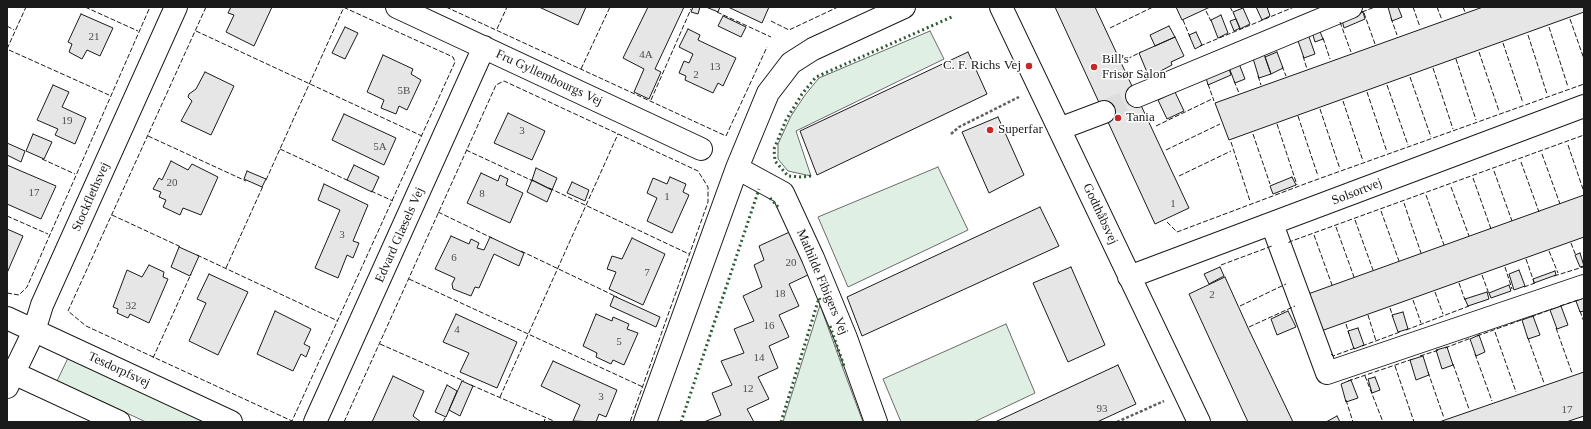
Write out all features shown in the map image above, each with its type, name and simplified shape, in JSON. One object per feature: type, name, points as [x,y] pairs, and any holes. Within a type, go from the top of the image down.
[{"type":"street","name":"Stockflethsvej","points":[[9,376],[34,331],[42,305],[176,7]]},
{"type":"street","name":"Fru Gyllembourgs Vej","points":[[397,7],[701,149]]},
{"type":"street","points":[[645,422],[737,168],[768,93],[791,63],[813,49],[904,7]]},
{"type":"street","name":"Godthåbsvej","points":[[1001,7],[1199,422]]},
{"type":"street","points":[[1137,96],[1351,7]]},
{"type":"street","name":"Edvard Glæsels Vej","points":[[316,422],[484,47]]},
{"type":"street","name":"Solsortvej","points":[[1129,277],[1584,106]]},
{"type":"street","points":[[1059,129],[1104,112]]},
{"type":"street","name":"Mathilde Fibigers Vej","points":[[737,168],[783,193],[843,330],[876,422]]},
{"type":"street","points":[[1272,224],[1328,372],[1584,286]]},
{"type":"street","name":"Tesdorpfsvej","points":[[7,318],[231,422]]},
{"type":"street","points":[[9,376],[119,422]]},
{"type":"path","points":[[951,134],[959,127],[1039,87]]},
{"type":"path","points":[[1117,422],[1184,392]]},
{"type":"green space","points":[[930,31],[944,59],[796,131],[811,176],[788,171],[778,159],[778,144],[791,116],[819,78]]},
{"type":"green space","points":[[938,167],[968,230],[848,287],[818,217]]},
{"type":"green space","points":[[820,305],[842,366],[863,422],[783,422]]},
{"type":"green space","points":[[1006,324],[1035,393],[974,422],[901,422],[883,379]]},
{"type":"green space","points":[[68,358],[206,422],[146,422],[57,381]]},
{"type":"building","points":[[231,7],[272,7],[254,46],[226,32],[234,15],[228,13]]},
{"type":"building","points":[[539,7],[586,7],[578,25]]},
{"type":"building","points":[[648,7],[684,7],[655,69],[661,72],[649,99],[634,92],[644,69],[623,58]]},
{"type":"building","points":[[693,7],[700,7],[698,14],[691,12]]},
{"type":"building","points":[[706,7],[720,7],[718,12]]},
{"type":"building","points":[[728,7],[769,7],[762,23]]},
{"type":"building","points":[[1055,7],[1095,7],[1189,208],[1155,224]]},
{"type":"building","points":[[1176,7],[1210,7],[1182,20]]},
{"type":"building","points":[[1256,7],[1267,7],[1270,16],[1262,20]]},
{"type":"building","points":[[1388,7],[1398,7],[1402,17],[1392,21]]},
{"type":"building","points":[[1483,7],[1584,7],[1584,12],[1229,140],[1215,103]]},
{"type":"building","points":[[1243,8],[1250,24],[1240,29],[1233,12]]},
{"type":"building","points":[[1363,12],[1365,19],[1344,28],[1342,20]]},
{"type":"building","points":[[81,14],[113,28],[100,56],[87,50],[82,59],[69,52],[72,44],[68,42]]},
{"type":"building","points":[[1221,15],[1228,33],[1218,38],[1211,20]]},
{"type":"building","points":[[723,16],[746,27],[741,37],[718,26]]},
{"type":"building","points":[[1236,19],[1240,28],[1234,31],[1230,21]]},
{"type":"building","points":[[1169,26],[1175,37],[1155,46],[1150,35]]},
{"type":"building","points":[[345,27],[358,33],[345,59],[332,53]]},
{"type":"building","points":[[688,29],[700,35],[698,40],[736,58],[723,86],[718,83],[713,93],[685,80],[686,76],[679,73],[684,61],[689,63],[693,54],[679,47]]},
{"type":"building","points":[[1319,29],[1323,39],[1315,42],[1312,32]]},
{"type":"building","points":[[1196,32],[1202,45],[1195,49],[1189,35]]},
{"type":"building","points":[[1308,34],[1315,54],[1304,58],[1297,38]]},
{"type":"building","points":[[1175,37],[1184,56],[1171,62],[1172,65],[1149,77],[1139,53]]},
{"type":"building","points":[[1263,51],[1271,74],[1259,78],[1252,55]]},
{"type":"building","points":[[968,52],[987,94],[817,175],[800,131]]},
{"type":"building","points":[[1277,52],[1283,68],[1271,74],[1265,57]]},
{"type":"building","points":[[383,55],[413,69],[411,74],[421,80],[407,110],[399,106],[396,114],[381,108],[384,100],[367,92]]},
{"type":"building","points":[[1238,61],[1245,79],[1235,83],[1228,65]]},
{"type":"building","points":[[1228,65],[1231,75],[1208,85],[1205,74]]},
{"type":"building","points":[[205,72],[234,86],[211,135],[181,121],[192,101],[188,97],[189,94],[196,89]]},
{"type":"building","points":[[53,85],[69,92],[62,107],[86,118],[75,144],[55,135],[58,129],[37,120]]},
{"type":"building","points":[[1175,92],[1184,111],[1167,119],[1158,100]]},
{"type":"building","points":[[508,113],[545,131],[532,160],[494,143]]},
{"type":"building","points":[[344,114],[396,138],[384,165],[332,140]]},
{"type":"building","points":[[998,117],[1024,175],[989,193],[962,132]]},
{"type":"building","points":[[33,134],[52,142],[44,159],[26,151]]},
{"type":"building","points":[[7,143],[25,151],[21,162],[7,155]]},
{"type":"building","points":[[171,161],[188,170],[192,164],[218,177],[201,215],[183,208],[180,215],[163,207],[166,200],[159,197],[161,192],[153,189],[159,178],[162,180]]},
{"type":"building","points":[[7,165],[56,186],[41,219],[7,204]]},
{"type":"building","points":[[354,165],[379,177],[372,192],[347,180]]},
{"type":"building","points":[[536,168],[557,178],[552,190],[532,180]]},
{"type":"building","points":[[247,171],[266,179],[262,187],[244,179]]},
{"type":"building","points":[[481,173],[498,181],[500,175],[508,179],[506,185],[523,193],[510,223],[467,203]]},
{"type":"building","points":[[670,177],[686,184],[683,192],[689,195],[672,233],[647,221],[657,198],[647,193],[653,178],[667,184]]},
{"type":"building","points":[[1292,177],[1296,185],[1273,194],[1270,186]]},
{"type":"building","points":[[532,180],[552,190],[547,202],[527,192]]},
{"type":"building","points":[[572,182],[589,190],[585,201],[567,193]]},
{"type":"building","points":[[324,184],[368,205],[353,241],[359,243],[353,258],[347,255],[338,278],[315,268],[340,210],[318,200]]},
{"type":"building","points":[[1584,195],[1584,237],[1321,331],[1308,294]]},
{"type":"building","points":[[1040,207],[1059,246],[862,336],[847,297]]},
{"type":"building","points":[[7,229],[23,236],[7,273]]},
{"type":"building","points":[[794,230],[810,274],[789,284],[799,306],[779,315],[789,337],[769,346],[778,368],[758,377],[769,399],[747,409],[754,422],[704,422],[721,415],[712,393],[732,385],[721,361],[744,353],[734,329],[754,321],[743,296],[762,287],[754,265],[764,260],[759,246]]},
{"type":"building","points":[[451,236],[469,244],[471,239],[479,243],[477,248],[484,250],[490,237],[524,253],[519,266],[494,254],[479,288],[475,287],[471,296],[453,289],[452,284],[455,278],[435,269]]},
{"type":"building","points":[[632,238],[665,254],[643,305],[609,289],[616,272],[607,269],[612,256],[622,259]]},
{"type":"building","points":[[179,247],[199,256],[190,276],[171,267]]},
{"type":"building","points":[[1580,253],[1584,266],[1580,267],[1575,255]]},
{"type":"building","points":[[149,265],[164,272],[163,277],[168,279],[149,323],[130,314],[128,318],[117,313],[118,309],[113,307],[127,270],[142,277]]},
{"type":"building","points":[[1071,267],[1105,345],[1068,362],[1033,283]]},
{"type":"building","points":[[1220,267],[1224,276],[1209,284],[1204,274]]},
{"type":"building","points":[[1519,270],[1525,286],[1514,290],[1509,274]]},
{"type":"building","points":[[1555,271],[1556,275],[1534,283],[1533,279]]},
{"type":"building","points":[[209,274],[248,292],[218,355],[189,341],[206,303],[197,299]]},
{"type":"building","points":[[1225,277],[1293,422],[1248,422],[1189,294]]},
{"type":"building","points":[[1509,285],[1511,291],[1491,298],[1489,293]]},
{"type":"building","points":[[1487,292],[1489,299],[1468,306],[1465,299]]},
{"type":"building","points":[[614,296],[660,317],[656,327],[610,306]]},
{"type":"building","points":[[1584,298],[1584,311],[1580,312],[1576,301]]},
{"type":"building","points":[[1561,306],[1568,325],[1557,329],[1550,310]]},
{"type":"building","points":[[275,311],[311,329],[304,344],[310,347],[306,357],[301,354],[293,371],[257,354]]},
{"type":"building","points":[[1288,311],[1296,327],[1277,335],[1271,319]]},
{"type":"building","points":[[1403,312],[1408,329],[1398,332],[1392,315]]},
{"type":"building","points":[[456,314],[517,342],[497,388],[460,372],[469,353],[443,342]]},
{"type":"building","points":[[596,314],[612,321],[613,317],[629,324],[627,329],[638,333],[624,365],[613,360],[611,364],[596,357],[597,353],[583,346]]},
{"type":"building","points":[[1533,316],[1540,335],[1528,339],[1522,320]]},
{"type":"building","points":[[1358,328],[1364,345],[1354,349],[1348,331]]},
{"type":"building","points":[[1479,335],[1485,352],[1476,356],[1470,339]]},
{"type":"building","points":[[1447,347],[1453,365],[1442,369],[1436,350]]},
{"type":"building","points":[[1423,356],[1429,375],[1416,380],[1410,360]]},
{"type":"building","points":[[553,361],[617,390],[606,417],[599,414],[596,422],[573,421],[580,405],[541,386]]},
{"type":"building","points":[[1118,365],[1136,404],[1097,422],[995,422]]},
{"type":"building","points":[[1584,372],[1584,416],[1566,422],[1439,422]]},
{"type":"building","points":[[393,376],[424,391],[413,416],[421,422],[372,422]]},
{"type":"building","points":[[1375,377],[1380,390],[1372,393],[1368,379]]},
{"type":"building","points":[[1351,380],[1358,398],[1346,402],[1341,384]]},
{"type":"building","points":[[462,381],[473,386],[460,416],[449,410]]},
{"type":"building","points":[[447,385],[457,391],[446,417],[435,412]]},
{"type":"building","points":[[1337,416],[1340,422],[1326,422]]},
{"type":"tunnel","points":[[1104,112],[1137,96]]},
{"type":"hedge","points":[[811,176],[788,176],[775,161],[774,149],[786,120],[802,94],[816,77],[954,16]]},
{"type":"hedge","points":[[681,422],[759,189]]},
{"type":"hedge","points":[[770,198],[778,207]]},
{"type":"hedge","points":[[781,422],[819,298],[820,300]]},
{"type":"hedge","points":[[830,326],[844,366]]},
{"type":"fence","points":[[7,49],[26,7]]},
{"type":"fence","points":[[85,7],[138,31]]},
{"type":"fence","points":[[7,293],[19,295],[27,287],[150,7]]},
{"type":"fence","points":[[206,7],[68,311],[86,326],[292,421],[455,62],[453,57],[343,7]]},
{"type":"fence","points":[[266,180],[344,7]]},
{"type":"fence","points":[[446,7],[726,136],[767,47]]},
{"type":"fence","points":[[497,29],[507,7]]},
{"type":"fence","points":[[581,69],[610,7]]},
{"type":"fence","points":[[771,21],[789,30],[838,7]]},
{"type":"fence","points":[[1110,28],[1153,7]]},
{"type":"fence","points":[[1230,7],[1234,14]]},
{"type":"fence","points":[[1200,46],[1294,7]]},
{"type":"fence","points":[[1362,12],[1375,7]]},
{"type":"fence","points":[[1413,7],[1420,27]]},
{"type":"fence","points":[[1437,7],[1442,20]]},
{"type":"fence","points":[[1463,7],[1465,12]]},
{"type":"fence","points":[[651,100],[691,9]]},
{"type":"fence","points":[[1206,11],[1211,21]]},
{"type":"fence","points":[[717,12],[771,37]]},
{"type":"fence","points":[[1364,13],[1375,44]]},
{"type":"fence","points":[[1391,18],[1397,35]]},
{"type":"fence","points":[[1570,19],[1584,59]]},
{"type":"fence","points":[[1183,20],[1190,37]]},
{"type":"fence","points":[[1340,22],[1351,52]]},
{"type":"fence","points":[[7,26],[14,30]]},
{"type":"fence","points":[[1549,27],[1568,87]]},
{"type":"fence","points":[[196,31],[422,136]]},
{"type":"fence","points":[[1528,35],[1547,94]]},
{"type":"fence","points":[[1323,38],[1330,59]]},
{"type":"fence","points":[[1503,43],[1523,103]]},
{"type":"fence","points":[[9,50],[109,95]]},
{"type":"fence","points":[[1127,59],[1141,52]]},
{"type":"fence","points":[[1479,52],[1499,111]]},
{"type":"fence","points":[[1303,56],[1307,69]]},
{"type":"fence","points":[[1456,59],[1476,120]]},
{"type":"fence","points":[[1282,66],[1286,76]]},
{"type":"fence","points":[[1433,68],[1453,129]]},
{"type":"fence","points":[[1258,76],[1261,85]]},
{"type":"fence","points":[[1410,77],[1431,137]]},
{"type":"fence","points":[[344,422],[496,85],[504,81],[698,171],[708,187],[708,202],[630,422]]},
{"type":"fence","points":[[1234,81],[1239,93]]},
{"type":"fence","points":[[1208,84],[1214,101]]},
{"type":"fence","points":[[1167,222],[1177,232],[1310,182],[1584,84]]},
{"type":"fence","points":[[1387,85],[1408,145]]},
{"type":"fence","points":[[1367,92],[1387,152]]},
{"type":"fence","points":[[1156,126],[1212,99]]},
{"type":"fence","points":[[1343,101],[1363,161]]},
{"type":"fence","points":[[1320,109],[1340,169]]},
{"type":"fence","points":[[1298,116],[1318,176]]},
{"type":"fence","points":[[1166,150],[1220,124]]},
{"type":"fence","points":[[1277,124],[1297,185]]},
{"type":"fence","points":[[500,397],[618,134]]},
{"type":"fence","points":[[1253,134],[1270,184]]},
{"type":"fence","points":[[1289,243],[1584,135]]},
{"type":"fence","points":[[148,136],[246,181]]},
{"type":"fence","points":[[1231,142],[1250,201]]},
{"type":"fence","points":[[1568,145],[1584,192]]},
{"type":"fence","points":[[280,149],[349,181]]},
{"type":"fence","points":[[466,150],[533,181]]},
{"type":"fence","points":[[1179,176],[1231,151]]},
{"type":"fence","points":[[1542,154],[1560,204]]},
{"type":"fence","points":[[42,159],[75,174]]},
{"type":"fence","points":[[1521,162],[1539,212]]},
{"type":"fence","points":[[1494,171],[1512,221]]},
{"type":"fence","points":[[1473,178],[1491,229]]},
{"type":"fence","points":[[226,268],[263,186]]},
{"type":"fence","points":[[1451,187],[1469,236]]},
{"type":"fence","points":[[549,188],[689,254]]},
{"type":"fence","points":[[371,191],[393,201]]},
{"type":"fence","points":[[1426,195],[1444,245]]},
{"type":"fence","points":[[1404,203],[1421,253]]},
{"type":"fence","points":[[1381,211],[1399,261]]},
{"type":"fence","points":[[438,212],[492,238]]},
{"type":"fence","points":[[112,215],[181,247]]},
{"type":"fence","points":[[7,216],[48,234]]},
{"type":"fence","points":[[1355,220],[1373,270]]},
{"type":"fence","points":[[1336,227],[1354,277]]},
{"type":"fence","points":[[1314,235],[1332,285]]},
{"type":"fence","points":[[1571,243],[1576,256]]},
{"type":"fence","points":[[1221,265],[1272,246]]},
{"type":"fence","points":[[521,251],[617,297]]},
{"type":"fence","points":[[1549,251],[1558,273]]},
{"type":"fence","points":[[197,255],[338,321]]},
{"type":"fence","points":[[1526,259],[1534,282]]},
{"type":"fence","points":[[1505,267],[1512,289]]},
{"type":"fence","points":[[1554,276],[1583,267]]},
{"type":"fence","points":[[153,358],[191,274]]},
{"type":"fence","points":[[1482,275],[1489,294]]},
{"type":"fence","points":[[409,279],[643,387]]},
{"type":"fence","points":[[1459,283],[1465,300]]},
{"type":"fence","points":[[1524,287],[1535,283]]},
{"type":"fence","points":[[1240,306],[1286,284]]},
{"type":"fence","points":[[1435,292],[1443,314]]},
{"type":"fence","points":[[1413,300],[1421,323]]},
{"type":"fence","points":[[1560,306],[1578,300]]},
{"type":"fence","points":[[1249,327],[1295,306]]},
{"type":"fence","points":[[1406,330],[1469,306]]},
{"type":"fence","points":[[1390,308],[1393,317]]},
{"type":"fence","points":[[1531,317],[1552,309]]},
{"type":"fence","points":[[1580,311],[1584,322]]},
{"type":"fence","points":[[1368,315],[1376,341]]},
{"type":"fence","points":[[1477,336],[1524,319]]},
{"type":"fence","points":[[1346,324],[1349,334]]},
{"type":"fence","points":[[1556,328],[1572,373]]},
{"type":"fence","points":[[1362,346],[1400,332]]},
{"type":"fence","points":[[1495,332],[1516,392]]},
{"type":"fence","points":[[1445,348],[1471,338]]},
{"type":"fence","points":[[1528,338],[1544,383]]},
{"type":"fence","points":[[380,344],[464,381]]},
{"type":"fence","points":[[1331,354],[1333,356],[1355,348]]},
{"type":"fence","points":[[1420,356],[1439,350]]},
{"type":"fence","points":[[1475,354],[1492,401]]},
{"type":"fence","points":[[1348,381],[1413,359]]},
{"type":"fence","points":[[1453,364],[1469,409]]},
{"type":"fence","points":[[1395,366],[1414,422]]},
{"type":"fence","points":[[1428,372],[1444,418]]},
{"type":"fence","points":[[1365,376],[1383,422]]},
{"type":"fence","points":[[471,385],[556,422]]},
{"type":"fence","points":[[1346,400],[1353,422]]},
{"type":"fence","points":[[443,422],[446,416]]},
{"type":"place","name":"C. F. Richs Vej","points":[[1029,66]]},
{"type":"place","name":"Bill's Frisør Salon","points":[[1094,67]]},
{"type":"place","name":"Tania","points":[[1118,118]]},
{"type":"place","name":"Superfar","points":[[990,130]]}]
